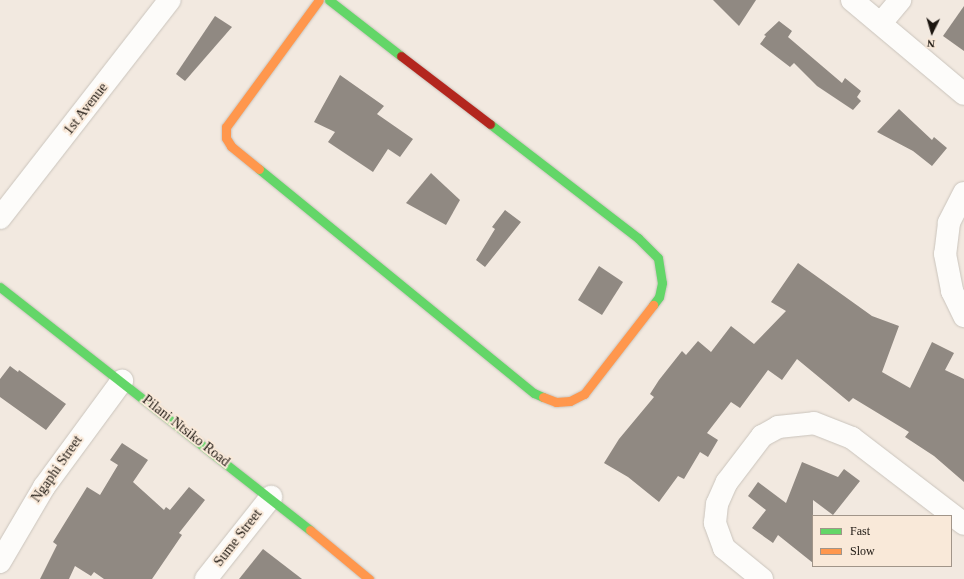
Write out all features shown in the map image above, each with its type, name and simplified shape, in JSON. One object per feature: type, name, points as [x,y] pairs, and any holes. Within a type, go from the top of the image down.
[{"type":"street","name":"1st Avenue","points":[[0,218],[170,0]]},
{"type":"street","points":[[319,0],[231,117],[226,127],[226,138],[231,146],[534,393],[556,402],[570,400],[584,394],[659,297],[662,283],[658,258],[638,238],[329,0]]},
{"type":"street","points":[[852,0],[964,94]]},
{"type":"street","points":[[881,23],[900,0]]},
{"type":"street","points":[[964,193],[949,223],[945,254],[952,291],[964,316]]},
{"type":"street","name":"Pilani Ntsiko Road","points":[[0,287],[271,497],[369,579]]},
{"type":"street","name":"Ngaphi Street","points":[[0,562],[44,487],[122,381]]},
{"type":"street","points":[[762,579],[724,548],[715,523],[716,504],[727,482],[762,436],[778,427],[814,423],[852,438],[964,524]]},
{"type":"street","name":"Sume Street","points":[[206,579],[271,497]]},
{"type":"building","points":[[713,0],[756,0],[739,26]]},
{"type":"building","points":[[964,6],[964,51],[943,36]]},
{"type":"building","points":[[215,16],[232,27],[185,81],[176,74]]},
{"type":"building","points":[[779,21],[792,31],[788,37],[842,83],[845,78],[861,91],[857,97],[861,101],[853,110],[817,86],[794,63],[790,67],[760,44],[766,36],[764,35]]},
{"type":"building","points":[[340,75],[384,106],[377,114],[413,139],[400,157],[388,149],[373,172],[328,142],[335,132],[314,122]]},
{"type":"building","points":[[899,109],[932,140],[934,137],[947,148],[932,166],[913,151],[877,132]]},
{"type":"building","points":[[431,173],[460,200],[446,225],[406,203]]},
{"type":"building","points":[[505,210],[521,222],[485,267],[476,260],[495,229],[492,227]]},
{"type":"building","points":[[798,263],[872,316],[899,326],[882,372],[910,388],[932,342],[954,353],[945,370],[964,379],[964,482],[934,456],[905,437],[909,432],[853,398],[849,402],[797,359],[782,380],[768,370],[740,408],[731,402],[707,433],[718,440],[708,457],[700,452],[684,479],[678,476],[659,502],[628,477],[604,463],[619,439],[654,397],[650,394],[682,351],[686,355],[698,341],[711,352],[731,326],[754,344],[786,311],[771,302]]},
{"type":"building","points":[[599,266],[623,282],[602,315],[578,300]]},
{"type":"building","points":[[10,366],[18,372],[19,370],[66,404],[46,430],[0,397],[0,379]]},
{"type":"building","points":[[122,443],[148,460],[133,482],[164,510],[166,507],[170,510],[189,487],[205,500],[179,533],[182,535],[152,579],[104,579],[94,572],[91,576],[75,566],[69,579],[40,579],[57,545],[53,542],[87,487],[100,495],[118,465],[110,460]]},
{"type":"building","points":[[802,462],[838,477],[844,469],[860,481],[833,515],[813,500],[812,562],[778,535],[773,543],[752,528],[766,510],[748,496],[758,482],[786,503]]},
{"type":"building","points":[[263,549],[302,579],[239,579]]},
{"type":"traffic: fast","points":[[329,0],[401,56]]},
{"type":"traffic: fast","points":[[490,124],[638,238],[658,258],[662,283],[659,297],[653,305]]},
{"type":"traffic: fast","points":[[259,169],[534,393],[543,397]]},
{"type":"traffic: fast","points":[[0,287],[310,530]]},
{"type":"traffic: slow","points":[[259,169],[231,146],[226,138],[226,127],[319,0]]},
{"type":"traffic: slow","points":[[543,397],[556,402],[570,401],[584,394],[653,305]]},
{"type":"traffic: slow","points":[[310,530],[369,579]]},
{"type":"traffic: jam","points":[[401,56],[490,124]]}]
